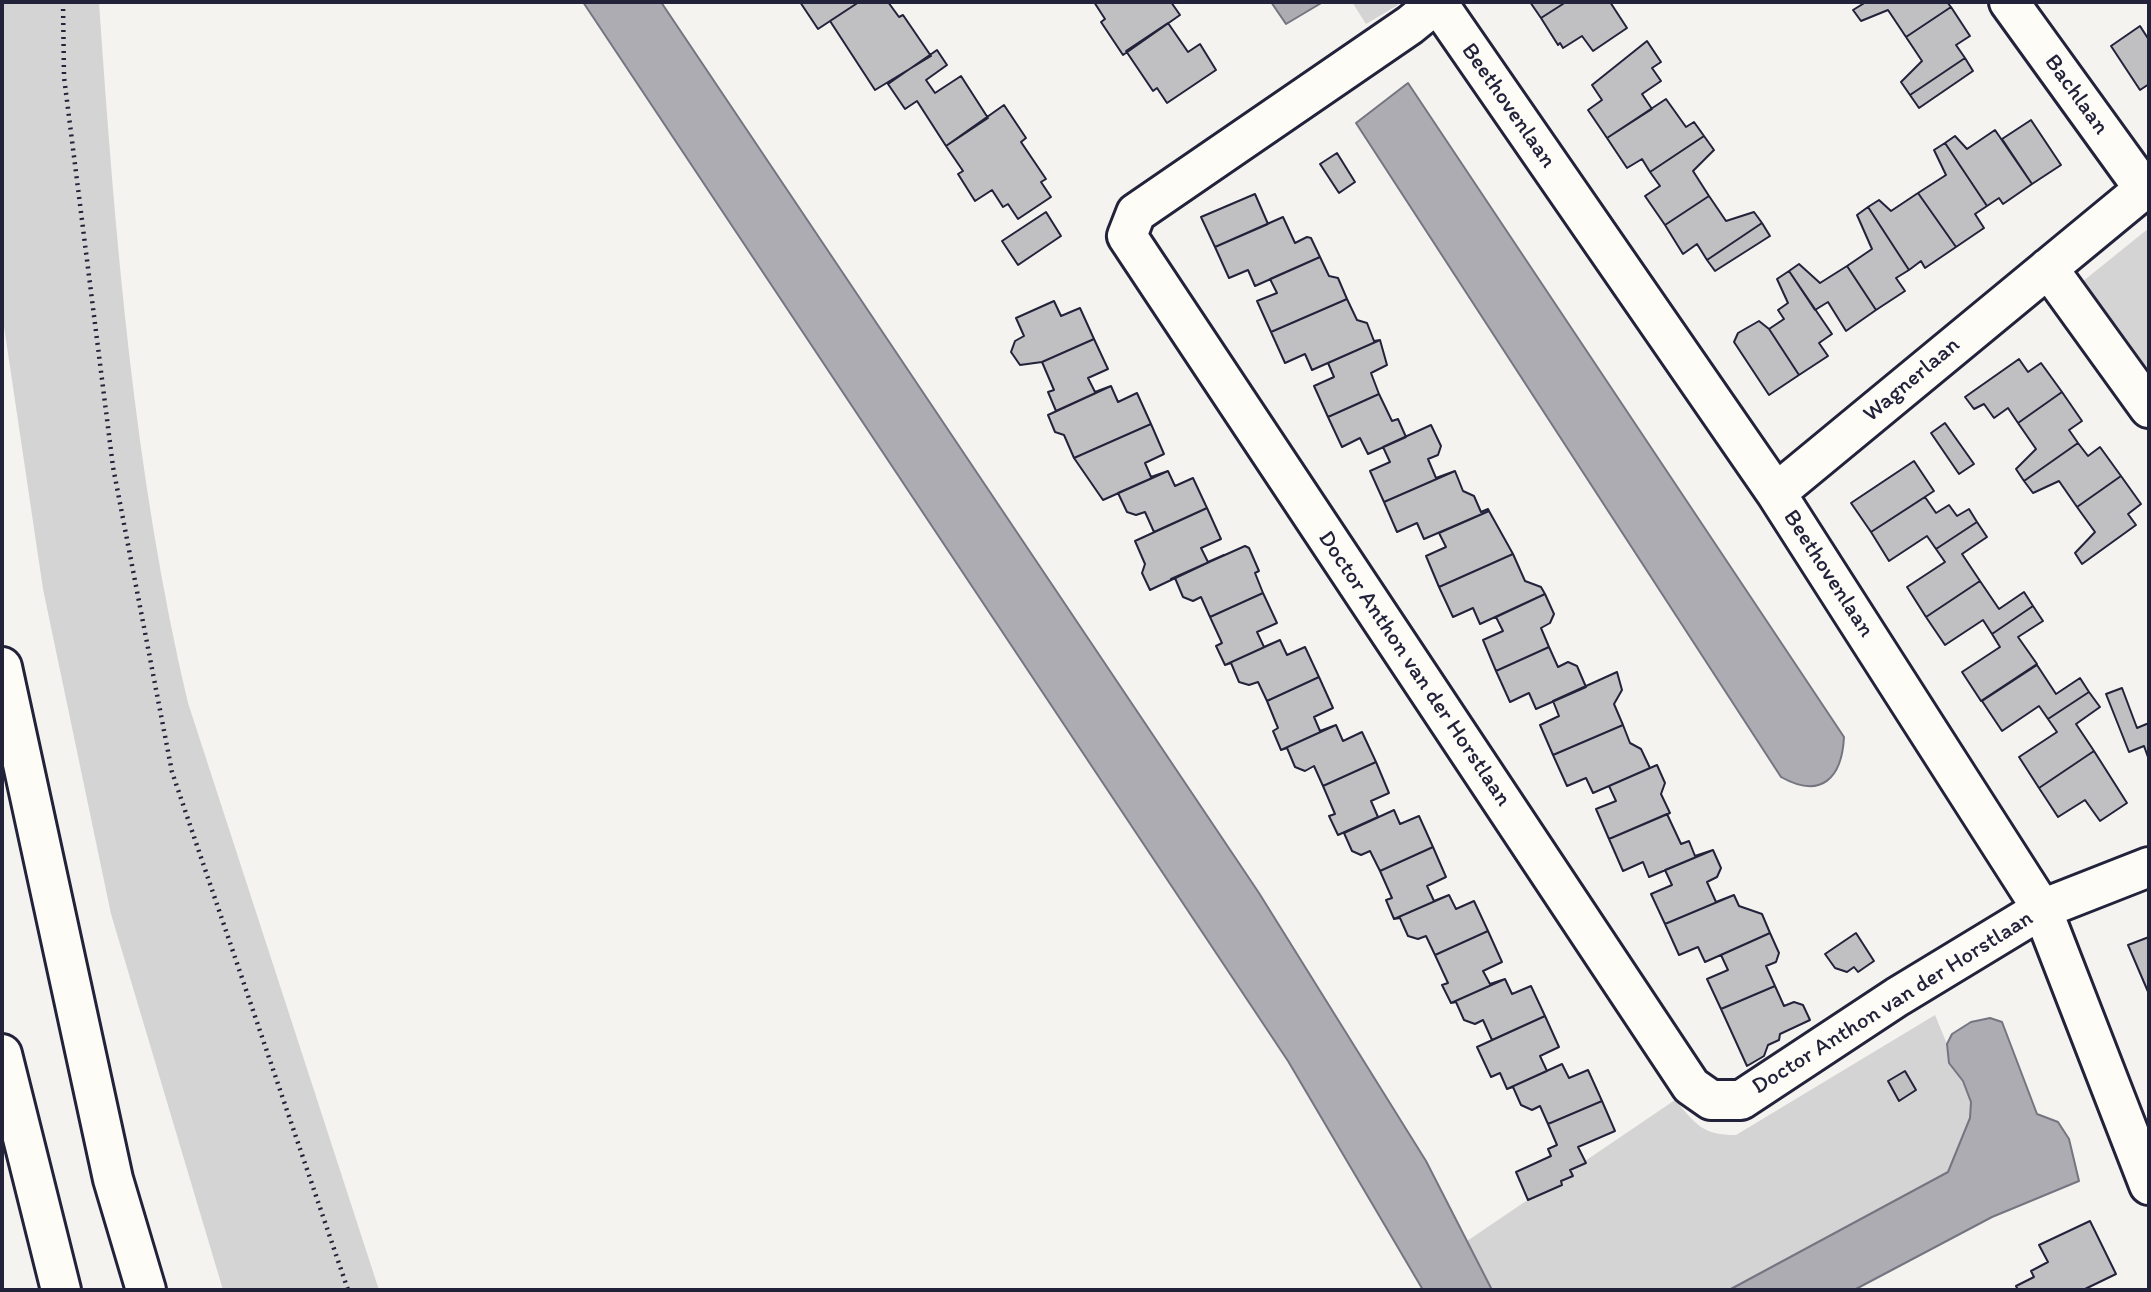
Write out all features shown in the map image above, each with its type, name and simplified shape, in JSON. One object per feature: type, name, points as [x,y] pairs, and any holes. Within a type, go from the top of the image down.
[{"type":"main road","name":"Beethovenlaan","points":[[1437,2],[1776,493],[2042,909],[2149,1185]]},
{"type":"main road","name":"Doctor Anthon van der Horstlaan","points":[[1437,2],[1136,213],[1127,236],[1691,1086],[1711,1100],[1741,1100],[1896,997],[2042,909]]},
{"type":"main road","name":"Bachlaan","points":[[2009,2],[2147,187]]},
{"type":"main road","name":"Wagnerlaan","points":[[1776,493],[2147,187]]},
{"type":"main road","points":[[2048,268],[2149,408]]},
{"type":"main road","points":[[2,667],[110,1166],[146,1290]]},
{"type":"main road","points":[[2042,909],[2149,867]]},
{"type":"main road","points":[[2,1054],[61,1290]]},
{"type":"path","points":[[63,2],[64,77],[113,467],[172,772],[348,1290]]},
{"type":"shaded area","points":[[2,2],[99,2],[129,354],[140,442],[169,617],[188,703],[379,1290],[223,1290],[111,914],[43,589],[2,313]]},
{"type":"shaded area","points":[[583,2],[661,2],[1259,893],[1426,1161],[1492,1290],[1423,1290],[1288,1061]]},
{"type":"shaded area","points":[[1271,2],[1323,2],[1286,24]]},
{"type":"shaded area","points":[[1352,2],[1396,2],[1398,5],[1366,24]]},
{"type":"shaded area","points":[[1408,83],[1844,737],[1839,763],[1827,781],[1808,786],[1795,784],[1781,777],[1356,123]]},
{"type":"shaded area","points":[[2149,228],[2149,384],[2077,286]]},
{"type":"shaded area","points":[[1935,1015],[1947,1044],[1949,1063],[1963,1081],[1971,1102],[1971,1118],[1948,1172],[1729,1290],[1492,1290],[1467,1241],[1675,1100],[1701,1127],[1715,1133],[1736,1135]]},
{"type":"shaded area","points":[[1990,1018],[2002,1022],[2037,1114],[2058,1122],[2069,1139],[2079,1181],[1992,1217],[1854,1290],[1729,1290],[1948,1172],[1970,1118],[1971,1102],[1963,1081],[1949,1063],[1947,1044],[1952,1034],[1971,1022]]},
{"type":"building","points":[[800,2],[859,2],[818,29]]},
{"type":"building","points":[[859,2],[888,2],[899,17],[903,15],[931,56],[875,90],[830,21]]},
{"type":"building","points":[[1094,2],[1171,2],[1180,15],[1123,55],[1101,22],[1105,19]]},
{"type":"building","points":[[1530,2],[1566,2],[1541,18]]},
{"type":"building","points":[[1566,2],[1610,2],[1627,28],[1593,51],[1582,36],[1563,48],[1560,43],[1558,45],[1541,18]]},
{"type":"building","points":[[1866,2],[1947,2],[1951,7],[1906,37],[1888,10],[1861,21],[1853,10]]},
{"type":"building","points":[[1951,7],[1970,36],[1956,45],[1965,58],[1910,95],[1901,82],[1922,61],[1906,37]]},
{"type":"building","points":[[1168,23],[1188,52],[1200,44],[1216,70],[1167,103],[1157,88],[1153,91],[1126,51]]},
{"type":"building","points":[[2140,26],[2149,40],[2149,84],[2140,90],[2111,46]]},
{"type":"building","points":[[1647,41],[1661,62],[1652,68],[1661,81],[1642,94],[1652,109],[1607,138],[1588,110],[1602,100],[1592,85]]},
{"type":"building","points":[[937,50],[947,65],[926,80],[935,93],[961,76],[988,118],[946,146],[917,101],[905,109],[888,84]]},
{"type":"building","points":[[1965,58],[1973,71],[1919,108],[1910,95]]},
{"type":"building","points":[[1666,99],[1686,127],[1694,122],[1704,136],[1650,172],[1642,159],[1627,168],[1607,138]]},
{"type":"building","points":[[1004,105],[1026,138],[1021,142],[1046,179],[1041,182],[1051,197],[1018,219],[1008,204],[1003,207],[992,190],[975,201],[958,174],[963,171],[946,146]]},
{"type":"building","points":[[2031,120],[2061,165],[2032,184],[2002,139]]},
{"type":"building","points":[[1995,130],[2032,184],[2003,204],[1999,198],[1987,206],[1945,143],[1955,136],[1967,149]]},
{"type":"building","points":[[1704,136],[1714,150],[1693,171],[1709,196],[1665,225],[1645,196],[1660,186],[1650,172]]},
{"type":"building","points":[[1945,143],[1987,206],[1975,214],[1984,228],[1956,247],[1918,193],[1946,175],[1934,150]]},
{"type":"building","points":[[1337,153],[1355,182],[1339,193],[1320,164]]},
{"type":"building","points":[[1918,193],[1956,247],[1925,268],[1921,261],[1909,270],[1868,207],[1879,200],[1891,211]]},
{"type":"building","points":[[1255,194],[1268,224],[1215,247],[1201,217]]},
{"type":"building","points":[[1709,196],[1726,221],[1754,212],[1762,223],[1707,260],[1697,244],[1683,254],[1665,225]]},
{"type":"building","points":[[1868,207],[1909,270],[1896,278],[1905,291],[1876,310],[1847,266],[1872,249],[1857,215]]},
{"type":"building","points":[[1046,212],[1061,236],[1018,265],[1002,241]]},
{"type":"building","points":[[1283,217],[1295,243],[1307,237],[1311,238],[1320,257],[1255,286],[1248,270],[1229,278],[1215,247]]},
{"type":"building","points":[[1762,223],[1770,236],[1715,271],[1707,260]]},
{"type":"building","points":[[1320,257],[1329,276],[1338,278],[1347,299],[1271,332],[1257,301],[1277,293],[1270,279]]},
{"type":"building","points":[[1799,264],[1820,283],[1847,266],[1876,310],[1846,331],[1828,302],[1815,310],[1789,271]]},
{"type":"building","points":[[1789,271],[1832,334],[1819,343],[1828,356],[1799,375],[1769,329],[1784,319],[1778,310],[1788,303],[1777,279]]},
{"type":"building","points":[[1347,299],[1357,320],[1367,323],[1374,341],[1380,340],[1312,370],[1305,354],[1285,363],[1271,332]]},
{"type":"building","points":[[1054,301],[1061,316],[1080,308],[1094,339],[1042,362],[1020,365],[1011,352],[1015,341],[1024,336],[1016,318]]},
{"type":"building","points":[[1759,321],[1769,329],[1799,375],[1769,395],[1734,342],[1738,333]]},
{"type":"building","points":[[1094,339],[1108,369],[1088,378],[1095,392],[1111,386],[1056,411],[1048,392],[1054,390],[1042,362]]},
{"type":"building","points":[[1380,340],[1387,365],[1371,373],[1379,394],[1328,417],[1314,386],[1334,377],[1328,363]]},
{"type":"building","points":[[2019,359],[2028,372],[2041,363],[2062,392],[2018,423],[2008,408],[1994,418],[1984,404],[1974,409],[1965,397]]},
{"type":"building","points":[[1111,386],[1118,402],[1137,393],[1151,424],[1074,458],[1064,435],[1055,432],[1048,415]]},
{"type":"building","points":[[2062,392],[2082,421],[2069,430],[2078,443],[2024,481],[2016,469],[2036,449],[2018,423]]},
{"type":"building","points":[[1379,394],[1392,421],[1398,419],[1406,437],[1368,454],[1360,438],[1342,447],[1328,417]]},
{"type":"building","points":[[1945,423],[1974,464],[1959,474],[1931,433]]},
{"type":"building","points":[[1151,424],[1164,454],[1145,463],[1151,477],[1168,471],[1103,500],[1074,458]]},
{"type":"building","points":[[1431,425],[1441,446],[1438,455],[1428,459],[1436,478],[1455,471],[1384,502],[1370,471],[1390,462],[1383,447]]},
{"type":"building","points":[[2078,443],[2088,456],[2100,447],[2121,476],[2077,507],[2059,481],[2033,493],[2024,481]]},
{"type":"building","points":[[1914,461],[1934,491],[1871,532],[1851,503]]},
{"type":"building","points":[[1168,471],[1175,486],[1193,478],[1207,508],[1154,532],[1145,512],[1136,515],[1127,512],[1118,493]]},
{"type":"building","points":[[1455,471],[1463,491],[1474,496],[1481,512],[1488,509],[1489,511],[1424,539],[1417,523],[1397,532],[1384,502]]},
{"type":"building","points":[[2121,476],[2141,504],[2128,514],[2136,525],[2082,564],[2075,553],[2095,532],[2077,507]]},
{"type":"building","points":[[1925,497],[1936,513],[1949,505],[1957,516],[1969,509],[1977,522],[1936,549],[1927,536],[1889,561],[1871,532]]},
{"type":"building","points":[[1207,508],[1221,539],[1201,548],[1208,562],[1224,555],[1150,590],[1142,573],[1145,564],[1135,541]]},
{"type":"building","points":[[1489,511],[1513,554],[1439,587],[1426,556],[1446,547],[1439,533]]},
{"type":"building","points":[[1977,522],[1987,537],[1962,554],[1980,581],[1926,617],[1907,587],[1945,562],[1936,549]]},
{"type":"building","points":[[1245,546],[1249,548],[1259,571],[1255,573],[1263,593],[1210,617],[1201,597],[1193,601],[1183,597],[1175,578],[1171,580],[1171,579]]},
{"type":"building","points":[[1513,554],[1525,581],[1541,587],[1545,594],[1480,624],[1473,608],[1453,617],[1439,587]]},
{"type":"building","points":[[1980,581],[1999,609],[2024,592],[2033,606],[1992,634],[1983,620],[1945,645],[1926,617]]},
{"type":"building","points":[[1263,593],[1277,623],[1257,632],[1264,647],[1280,640],[1225,665],[1216,646],[1222,643],[1210,617]]},
{"type":"building","points":[[1545,594],[1554,614],[1550,623],[1541,628],[1549,647],[1496,671],[1483,640],[1503,631],[1496,617]]},
{"type":"building","points":[[2033,606],[2043,621],[2018,637],[2037,664],[1981,701],[1962,672],[2000,647],[1992,634]]},
{"type":"building","points":[[1280,640],[1287,655],[1305,647],[1319,677],[1267,701],[1258,682],[1249,685],[1239,682],[1231,663],[1225,665]]},
{"type":"building","points":[[1549,647],[1558,667],[1568,662],[1577,666],[1586,687],[1536,709],[1529,693],[1510,702],[1496,671]]},
{"type":"building","points":[[2037,665],[2056,694],[2080,678],[2089,692],[2048,719],[2039,706],[2002,731],[1982,701]]},
{"type":"building","points":[[1617,672],[1622,690],[1614,704],[1623,725],[1553,755],[1540,725],[1559,716],[1553,701]]},
{"type":"building","points":[[1319,677],[1333,708],[1314,717],[1320,731],[1336,725],[1281,750],[1273,731],[1278,728],[1267,701]]},
{"type":"building","points":[[2122,688],[2137,728],[2149,723],[2149,760],[2144,746],[2129,752],[2106,694]]},
{"type":"building","points":[[2089,692],[2100,707],[2076,724],[2094,751],[2039,788],[2019,757],[2057,732],[2048,719]]},
{"type":"building","points":[[1336,725],[1343,741],[1362,732],[1376,762],[1323,786],[1314,766],[1305,771],[1295,767],[1287,748],[1281,750]]},
{"type":"building","points":[[1623,725],[1630,743],[1641,749],[1650,768],[1593,793],[1586,778],[1567,786],[1553,755]]},
{"type":"building","points":[[2094,751],[2127,803],[2100,821],[2085,800],[2058,817],[2039,788]]},
{"type":"building","points":[[1376,762],[1389,793],[1371,801],[1378,817],[1338,835],[1329,816],[1335,814],[1323,786]]},
{"type":"building","points":[[1657,765],[1665,783],[1661,794],[1670,813],[1609,839],[1596,809],[1616,801],[1609,786]]},
{"type":"building","points":[[1394,810],[1400,824],[1419,816],[1433,847],[1380,871],[1370,851],[1361,855],[1352,851],[1344,833]]},
{"type":"building","points":[[1667,814],[1681,844],[1689,841],[1695,856],[1713,850],[1649,877],[1643,862],[1623,871],[1609,839]]},
{"type":"building","points":[[1433,847],[1446,877],[1427,886],[1434,901],[1449,895],[1394,919],[1386,900],[1392,898],[1380,871]]},
{"type":"building","points":[[1713,850],[1721,868],[1717,877],[1707,882],[1716,902],[1734,895],[1665,924],[1651,894],[1672,885],[1665,870]]},
{"type":"building","points":[[1449,895],[1456,909],[1474,901],[1488,931],[1435,955],[1426,936],[1418,939],[1408,936],[1400,918],[1394,919]]},
{"type":"building","points":[[1734,895],[1739,906],[1762,914],[1770,933],[1705,962],[1698,947],[1679,955],[1665,924]]},
{"type":"building","points":[[1488,931],[1502,962],[1483,971],[1490,984],[1505,979],[1451,1003],[1442,985],[1448,983],[1435,955]]},
{"type":"building","points":[[1770,933],[1779,953],[1776,962],[1766,966],[1775,986],[1721,1009],[1707,979],[1728,970],[1721,955]]},
{"type":"building","points":[[1856,933],[1874,961],[1858,972],[1854,967],[1847,972],[1835,968],[1825,954]]},
{"type":"building","points":[[2149,937],[2149,994],[2128,945]]},
{"type":"building","points":[[1505,979],[1512,994],[1531,986],[1545,1016],[1492,1040],[1483,1020],[1475,1024],[1464,1020],[1456,1002],[1451,1003]]},
{"type":"building","points":[[1775,986],[1784,1006],[1794,1002],[1803,1005],[1810,1020],[1780,1034],[1779,1040],[1768,1045],[1764,1056],[1747,1066],[1721,1009]]},
{"type":"building","points":[[1545,1016],[1559,1047],[1540,1056],[1547,1071],[1507,1089],[1500,1073],[1491,1077],[1477,1047]]},
{"type":"building","points":[[1562,1064],[1569,1078],[1588,1070],[1602,1101],[1548,1124],[1540,1106],[1532,1110],[1521,1105],[1513,1087],[1507,1089]]},
{"type":"building","points":[[1905,1071],[1916,1090],[1899,1101],[1888,1081]]},
{"type":"building","points":[[1602,1101],[1615,1131],[1578,1147],[1586,1163],[1570,1170],[1573,1176],[1561,1181],[1562,1185],[1528,1200],[1516,1172],[1551,1156],[1548,1149],[1557,1145],[1548,1124]]},
{"type":"building","points":[[2090,1221],[2116,1274],[2083,1290],[2018,1290],[2016,1286],[2034,1277],[2031,1271],[2048,1262],[2039,1245]]}]
